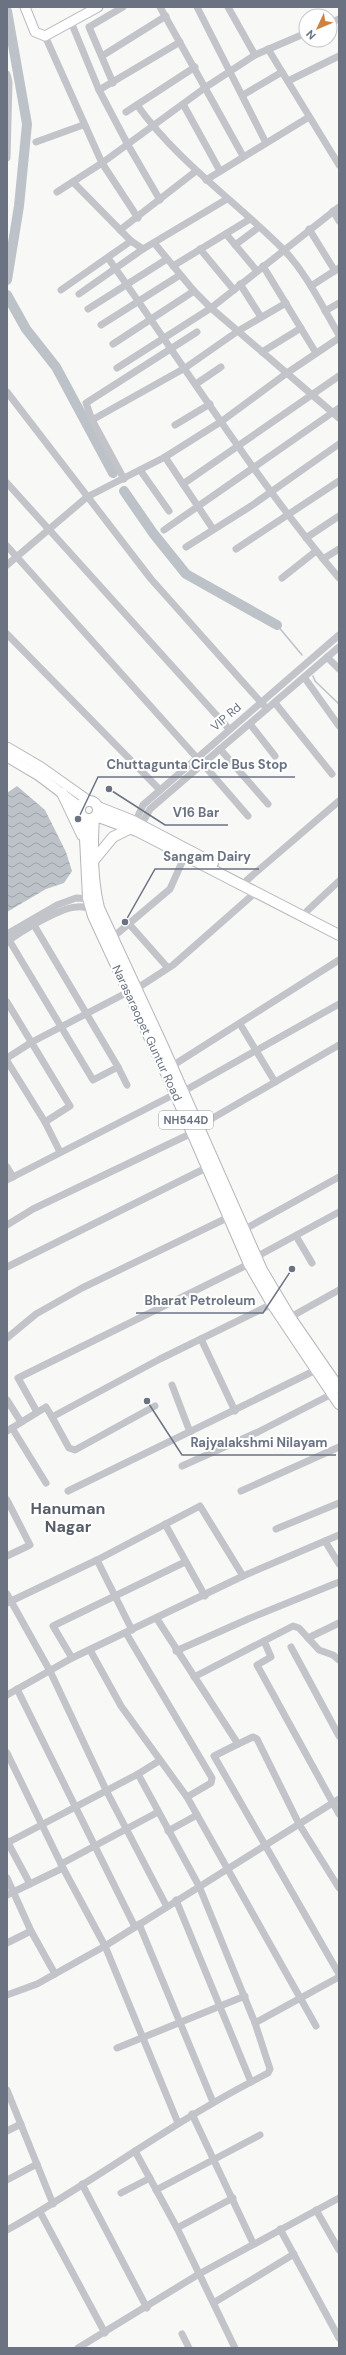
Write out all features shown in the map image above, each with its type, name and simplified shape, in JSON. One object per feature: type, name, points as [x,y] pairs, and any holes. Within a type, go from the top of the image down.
[{"type":"highway","name":"NH544D","points":[[62,793],[86,844]]},
{"type":"highway","points":[[80,807],[83,803],[89,801],[94,802],[96,814]]},
{"type":"highway","name":"NH544D","points":[[80,807],[80,813],[84,818]]},
{"type":"highway","points":[[84,818],[96,814],[136,827],[339,935]]},
{"type":"highway","name":"Narasaraopet Guntur Road","points":[[96,814],[94,904],[112,938],[132,991],[172,1066],[180,1093]]},
{"type":"highway","name":"Narasaraopet Guntur Road","points":[[84,818],[94,904],[132,991],[196,1129],[245,1229],[253,1260],[272,1304],[287,1318],[336,1391],[339,1404]]},
{"type":"highway","points":[[94,860],[113,837],[136,827]]},
{"type":"highway","points":[[186,853],[247,880],[339,928]]},
{"type":"highway","name":"Narasaraopet Guntur Road","points":[[196,1129],[208,1167],[229,1217],[316,1370],[336,1391]]},
{"type":"main road","points":[[25,7],[35,32],[46,36],[98,7]]},
{"type":"main road","points":[[7,747],[41,767],[89,801]]},
{"type":"main road","points":[[7,757],[39,776],[80,807]]},
{"type":"street","points":[[113,83],[89,27],[123,7]]},
{"type":"street","points":[[160,7],[195,67],[243,156]]},
{"type":"street","points":[[197,7],[231,70],[266,143]]},
{"type":"street","points":[[228,7],[255,55]]},
{"type":"street","points":[[102,56],[166,16]]},
{"type":"street","points":[[71,22],[99,90],[128,145],[160,200]]},
{"type":"street","points":[[46,36],[83,125],[102,163],[138,218]]},
{"type":"street","points":[[57,192],[128,145],[231,70],[255,55],[298,36]]},
{"type":"street","points":[[99,90],[180,42]]},
{"type":"street","points":[[268,49],[339,165]]},
{"type":"street","points":[[288,81],[339,56]]},
{"type":"street","points":[[126,112],[195,67]]},
{"type":"street","points":[[242,95],[282,72]]},
{"type":"street","points":[[7,74],[7,158]]},
{"type":"street","points":[[183,104],[220,171]]},
{"type":"street","points":[[7,565],[87,497],[124,479],[165,456],[222,421],[287,373],[338,340],[325,311],[311,286],[284,249],[196,171],[153,127],[137,105]]},
{"type":"street","points":[[206,180],[309,117]]},
{"type":"street","points":[[36,142],[83,125]]},
{"type":"street","points":[[120,230],[138,218],[196,171]]},
{"type":"street","points":[[73,182],[131,241],[142,249]]},
{"type":"street","points":[[79,294],[142,249],[155,244],[227,199]]},
{"type":"street","points":[[117,368],[211,308],[336,209],[339,221]]},
{"type":"street","points":[[173,266],[250,219]]},
{"type":"street","points":[[235,245],[259,227]]},
{"type":"street","points":[[309,229],[337,270],[311,286]]},
{"type":"street","points":[[226,234],[235,245],[260,268],[286,303],[316,353]]},
{"type":"street","points":[[60,290],[131,241]]},
{"type":"street","points":[[155,244],[180,275],[211,308],[339,418]]},
{"type":"street","points":[[200,249],[234,290]]},
{"type":"street","points":[[108,258],[128,284],[238,445],[306,538],[339,578]]},
{"type":"street","points":[[88,309],[167,259]]},
{"type":"street","points":[[101,325],[180,275]]},
{"type":"street","points":[[240,284],[261,317]]},
{"type":"street","points":[[113,344],[152,320],[194,291]]},
{"type":"street","points":[[92,420],[185,368],[238,331],[286,303]]},
{"type":"street","points":[[325,311],[339,303]]},
{"type":"street","points":[[262,352],[301,328]]},
{"type":"street","points":[[124,479],[92,420],[86,403],[197,332]]},
{"type":"street","points":[[196,384],[221,367]]},
{"type":"street","points":[[183,484],[339,376]]},
{"type":"street","points":[[7,392],[151,579],[268,709]]},
{"type":"street","points":[[175,425],[210,404]]},
{"type":"street","points":[[164,530],[197,505],[339,408]]},
{"type":"street","points":[[186,547],[339,444]]},
{"type":"street","points":[[165,456],[212,529]]},
{"type":"street","points":[[140,470],[169,511]]},
{"type":"street","points":[[236,549],[339,481]]},
{"type":"street","points":[[7,483],[228,729]]},
{"type":"street","points":[[306,538],[339,516]]},
{"type":"street","points":[[7,546],[197,758]]},
{"type":"street","points":[[323,559],[339,549]]},
{"type":"street","points":[[282,578],[316,551]]},
{"type":"street","points":[[7,634],[160,790]]},
{"type":"street","name":"VIP Rd","points":[[136,827],[143,805],[228,729],[339,635]]},
{"type":"street","name":"VIP Rd","points":[[136,827],[150,809],[339,647]]},
{"type":"street","points":[[328,657],[339,669]]},
{"type":"street","points":[[303,667],[306,675],[339,726]]},
{"type":"street","points":[[275,703],[332,774]]},
{"type":"street","points":[[250,724],[276,756]]},
{"type":"street","points":[[220,749],[268,804]]},
{"type":"street","points":[[203,764],[248,816]]},
{"type":"street","points":[[247,880],[339,800]]},
{"type":"street","points":[[112,938],[130,925],[170,889],[186,853]]},
{"type":"street","points":[[307,911],[339,881]]},
{"type":"street","points":[[60,1152],[45,1122],[7,1059],[32,1042],[132,991],[168,968],[256,892]]},
{"type":"street","points":[[8,939],[57,905],[76,898],[94,904]]},
{"type":"street","points":[[8,939],[66,909],[94,904]]},
{"type":"street","points":[[34,925],[88,1014],[127,1085]]},
{"type":"street","points":[[130,925],[168,968]]},
{"type":"street","points":[[8,939],[60,1028],[93,1080],[118,1067]]},
{"type":"street","points":[[172,1066],[339,960]]},
{"type":"street","points":[[7,1002],[70,1106],[45,1122]]},
{"type":"street","points":[[7,1167],[10,1179],[60,1152],[180,1093],[256,1052],[339,1004]]},
{"type":"street","points":[[240,1024],[275,1082]]},
{"type":"street","points":[[7,1225],[33,1208],[196,1129],[339,1045]]},
{"type":"street","points":[[7,1266],[208,1167]]},
{"type":"street","points":[[245,1229],[339,1177]]},
{"type":"street","points":[[37,1412],[18,1378],[253,1260],[339,1212]]},
{"type":"street","points":[[7,1338],[36,1314],[82,1288],[229,1217]]},
{"type":"street","points":[[296,1236],[312,1264]]},
{"type":"street","points":[[287,1318],[339,1290]]},
{"type":"street","points":[[52,1417],[201,1339],[272,1304]]},
{"type":"street","points":[[201,1339],[235,1410]]},
{"type":"street","points":[[68,1491],[316,1370]]},
{"type":"street","points":[[172,1385],[190,1432]]},
{"type":"street","points":[[182,1466],[258,1432],[336,1391]]},
{"type":"street","points":[[7,1400],[21,1422]]},
{"type":"street","points":[[46,1483],[9,1429],[46,1407],[68,1448],[75,1450],[155,1406]]},
{"type":"street","points":[[241,1491],[339,1447]]},
{"type":"street","points":[[7,1500],[30,1545],[7,1556]]},
{"type":"street","points":[[276,1529],[339,1503]]},
{"type":"street","points":[[167,1907],[107,1792],[50,1671],[8,1599],[97,1560],[200,1506],[243,1576]]},
{"type":"street","points":[[165,1524],[205,1596]]},
{"type":"street","points":[[7,1695],[72,1658],[205,1596],[243,1576],[339,1535]]},
{"type":"street","points":[[325,1541],[339,1564]]},
{"type":"street","points":[[97,1560],[114,1595],[129,1632],[213,1781],[187,1797]]},
{"type":"street","points":[[72,1658],[53,1626],[114,1595],[186,1562]]},
{"type":"street","points":[[176,1651],[248,1619],[339,1582]]},
{"type":"street","points":[[157,1619],[176,1651],[238,1744]]},
{"type":"street","points":[[308,1638],[339,1623]]},
{"type":"street","points":[[194,1677],[293,1626],[299,1628],[319,1650],[333,1655],[339,1660]]},
{"type":"street","points":[[264,1641],[271,1657],[258,1665],[339,1814]]},
{"type":"street","points":[[291,1647],[339,1736]]},
{"type":"street","points":[[90,1650],[121,1706],[159,1761],[187,1797],[316,2026]]},
{"type":"street","points":[[17,1689],[94,1846],[137,1926],[213,2102]]},
{"type":"street","points":[[203,1762],[253,1737],[257,1740],[300,1824],[339,1888]]},
{"type":"street","points":[[7,1753],[62,1866],[105,1946],[178,2123]]},
{"type":"street","points":[[214,1756],[339,1974]]},
{"type":"street","points":[[30,1884],[7,1842],[107,1792],[159,1761]]},
{"type":"street","points":[[7,2230],[40,2212],[192,2114],[268,2073],[270,2069],[257,2022],[199,1886],[138,1774]]},
{"type":"street","points":[[7,1995],[55,1974],[105,1946],[339,1799]]},
{"type":"street","points":[[7,1895],[30,1884],[94,1846],[158,1812]]},
{"type":"street","points":[[168,1831],[197,1816]]},
{"type":"street","points":[[7,1878],[31,1931],[55,1974]]},
{"type":"street","points":[[176,1900],[251,2082]]},
{"type":"street","points":[[7,1943],[31,1931]]},
{"type":"street","points":[[257,2022],[339,1977]]},
{"type":"street","points":[[117,2048],[179,2021],[220,2007],[245,1996]]},
{"type":"street","points":[[7,2090],[52,2204]]},
{"type":"street","points":[[192,2114],[234,2198],[254,2243]]},
{"type":"street","points":[[7,2131],[21,2124]]},
{"type":"street","points":[[156,2190],[260,2134]]},
{"type":"street","points":[[135,2151],[215,2302],[235,2348]]},
{"type":"street","points":[[7,2180],[37,2164]]},
{"type":"street","points":[[121,2194],[150,2178]]},
{"type":"street","points":[[82,2184],[147,2308]]},
{"type":"street","points":[[177,2228],[234,2198]]},
{"type":"street","points":[[78,2348],[147,2308],[199,2274],[339,2198]]},
{"type":"street","points":[[316,2210],[339,2250]]},
{"type":"street","points":[[40,2212],[105,2333]]},
{"type":"street","points":[[280,2229],[339,2338]]},
{"type":"street","points":[[215,2302],[294,2254]]},
{"type":"street","points":[[182,2334],[189,2348]]},
{"type":"water","points":[[17,786],[45,810],[66,852],[72,871],[64,883],[46,889],[7,912],[7,793]]},
{"type":"waterway","points":[[7,11],[27,124],[19,206],[7,280]]},
{"type":"waterway","points":[[7,295],[26,329],[56,367],[113,473]]},
{"type":"waterway","points":[[124,491],[153,533],[186,574],[277,625]]},
{"type":"waterway","points":[[277,625],[302,655]]},
{"type":"waterway","points":[[313,676],[315,681],[339,704]]},
{"type":"place","name":"V16 Bar","points":[[109,789]]},
{"type":"place","name":"Chuttagunta Circle Bus Stop","points":[[78,819]]},
{"type":"place","name":"Sangam Dairy","points":[[125,922]]},
{"type":"place","name":"Bharat Petroleum","points":[[292,1269]]},
{"type":"place","name":"Rajyalakshmi Nilayam","points":[[147,1401]]},
{"type":"district","name":"Hanuman Nagar","points":[[68,1517]]}]
